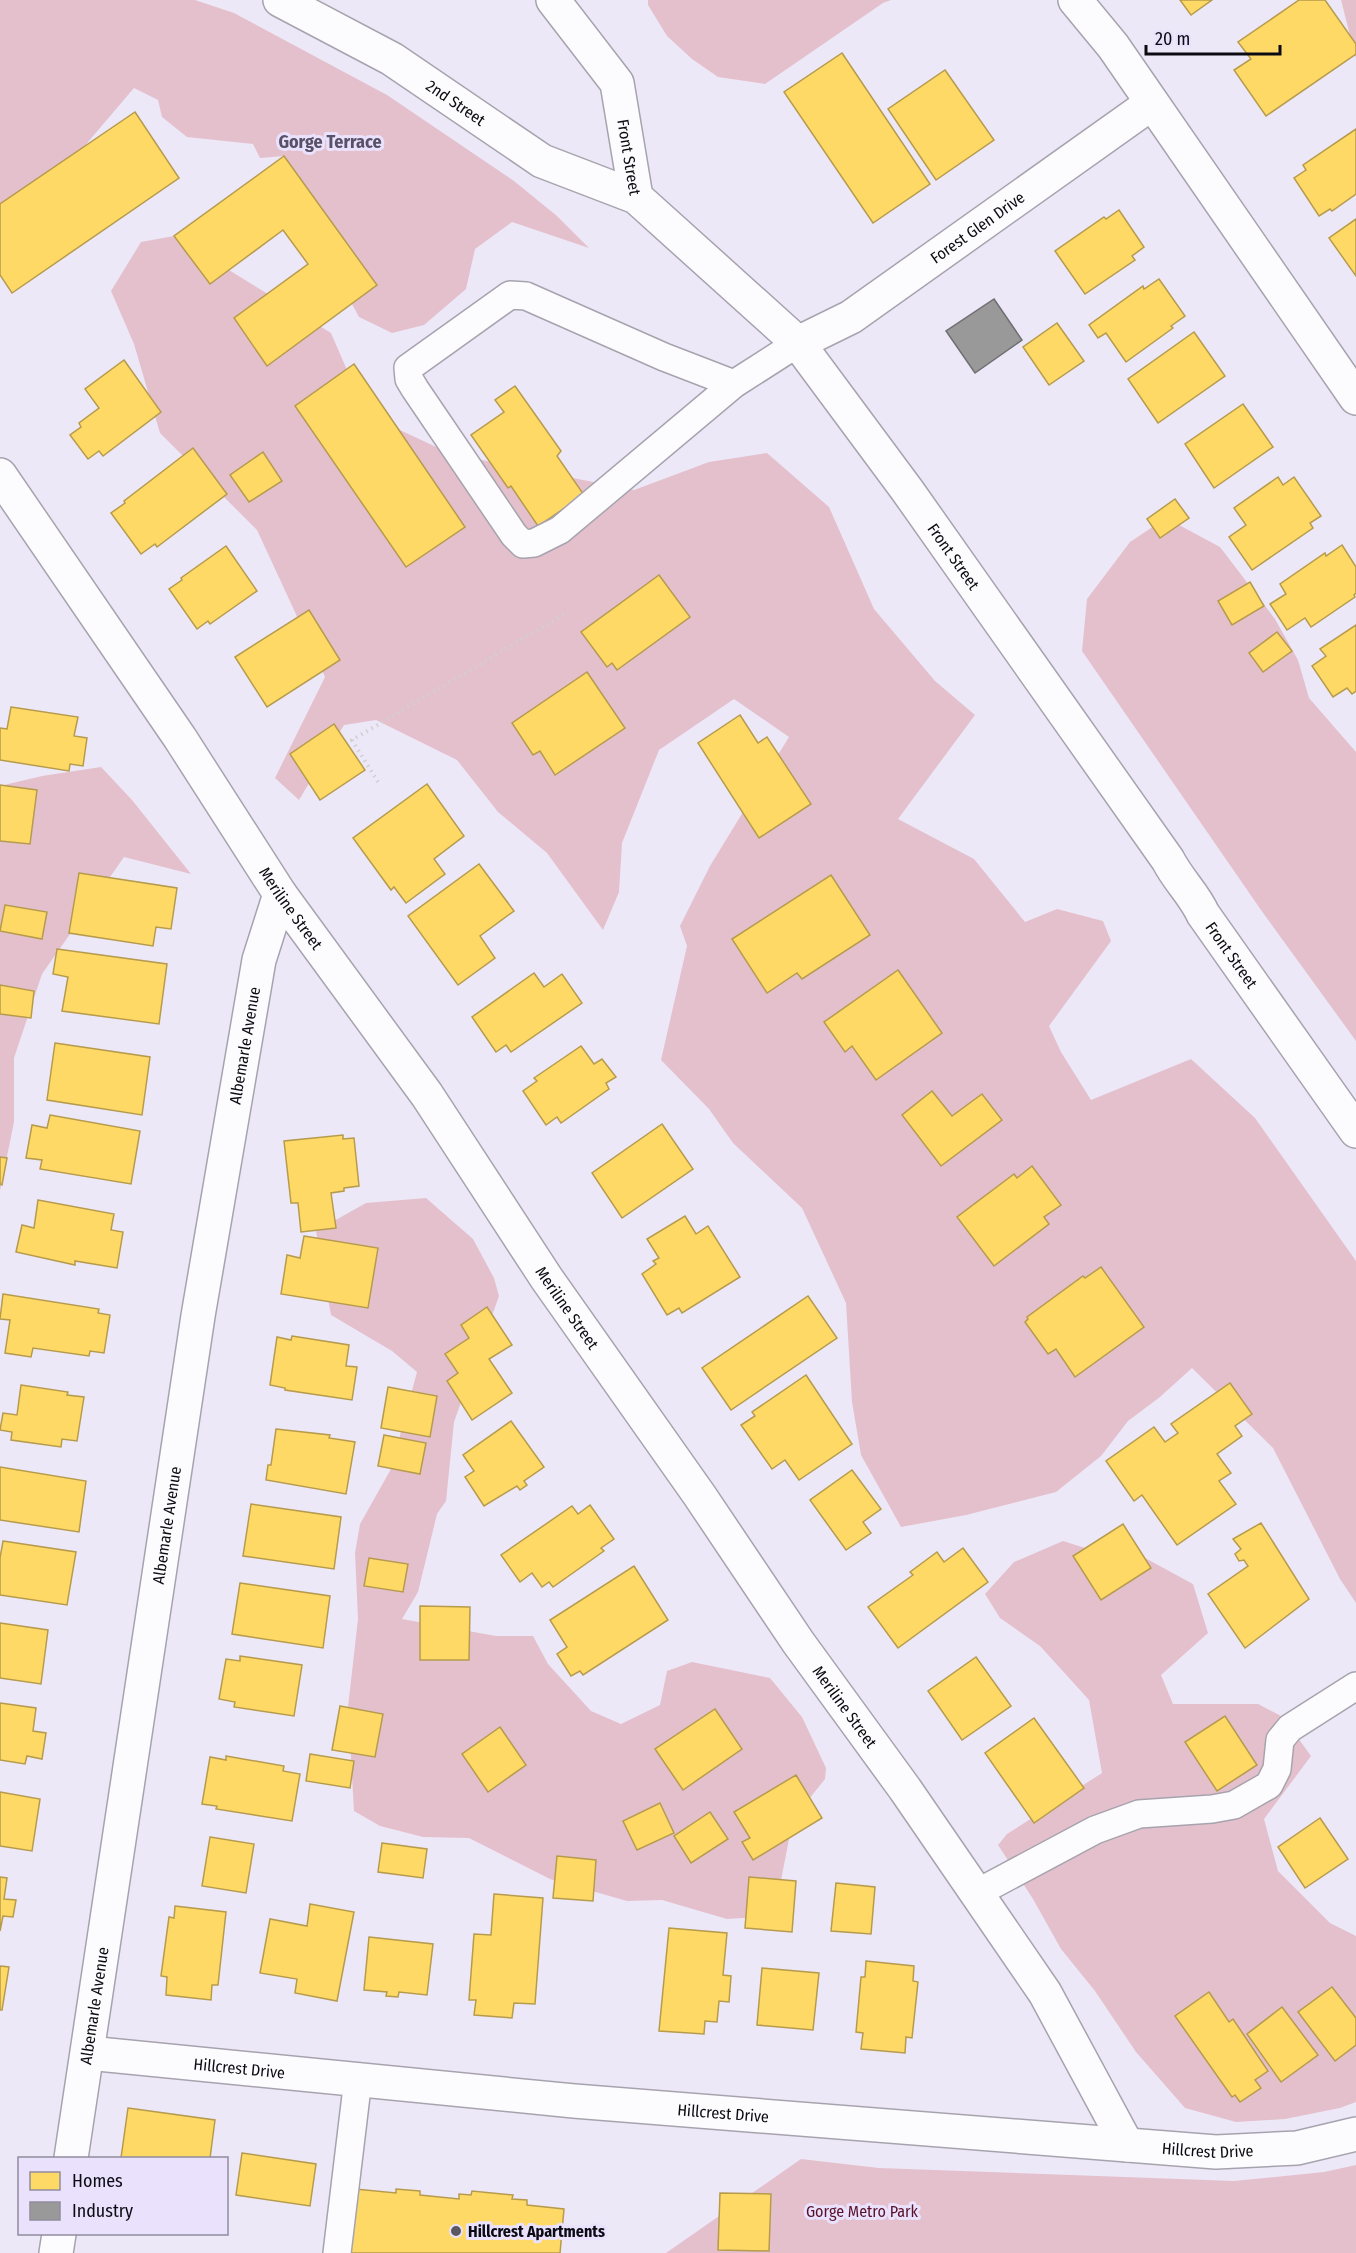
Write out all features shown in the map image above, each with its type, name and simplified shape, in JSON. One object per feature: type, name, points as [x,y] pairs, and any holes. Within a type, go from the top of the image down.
[{"type":"street","name":"2nd Street","points":[[280,0],[392,59],[542,161],[636,197]]},
{"type":"street","name":"Front Street","points":[[553,0],[617,83],[636,197],[798,343],[907,490],[1356,1131]]},
{"type":"street","points":[[1075,0],[1113,46],[1356,398]]},
{"type":"street","name":"Forest Glen Drive","points":[[798,343],[850,317],[1152,103]]},
{"type":"street","name":"Meriline Street","points":[[0,475],[180,738],[280,894],[427,1095],[548,1279],[700,1496],[798,1642],[905,1789],[1045,1993],[1126,2145]]},
{"type":"street","name":"Albemarle Avenue","points":[[71,2157],[198,1316],[259,960],[280,894]]},
{"type":"street","name":"Hillcrest Drive","points":[[87,2053],[585,2102],[1216,2152],[1297,2148],[1356,2134]]},
{"type":"street","points":[[56,2253],[59,2235]]},
{"type":"lane","points":[[734,384],[664,357],[526,296],[510,295],[408,368],[409,379],[415,389],[514,535],[523,544],[534,543],[560,530],[734,384],[798,343]]},
{"type":"lane","points":[[977,1893],[1095,1830],[1138,1814],[1212,1809],[1234,1805],[1269,1785],[1277,1769],[1280,1740],[1290,1728],[1356,1686]]},
{"type":"lane","points":[[338,2253],[358,2079]]},
{"type":"path","points":[[378,782],[352,740],[568,612]]},
{"type":"green space","points":[[0,0],[195,0],[234,13],[387,95],[514,181],[557,216],[589,248],[512,222],[475,249],[466,289],[424,325],[392,333],[359,317],[352,304],[377,285],[284,156],[260,158],[253,144],[187,137],[162,117],[158,100],[134,88],[82,149],[0,236]]},
{"type":"green space","points":[[648,0],[891,0],[883,3],[765,84],[718,77],[692,59],[667,36],[648,5]]},
{"type":"green space","points":[[1341,0],[1356,0],[1356,59]]},
{"type":"green space","points":[[174,236],[331,333],[366,414],[451,454],[634,490],[709,462],[767,453],[829,507],[874,609],[935,681],[975,715],[898,819],[974,859],[1025,922],[1057,909],[1103,921],[1111,941],[1049,1026],[1061,1052],[1091,1100],[1191,1059],[1255,1118],[1356,1261],[1356,1603],[1340,1579],[1273,1448],[1192,1368],[1160,1397],[1128,1421],[1101,1456],[1056,1492],[966,1515],[901,1527],[861,1455],[852,1402],[846,1303],[802,1208],[733,1143],[709,1109],[661,1060],[687,946],[680,926],[710,866],[789,737],[734,699],[659,750],[622,843],[619,892],[603,930],[547,853],[498,812],[457,760],[376,720],[344,725],[299,800],[275,778],[325,677],[257,530],[160,433],[134,344],[111,291],[141,242]]},
{"type":"green space","points":[[1166,518],[1220,547],[1275,619],[1298,660],[1309,698],[1356,752],[1356,1041],[1261,910],[1082,651],[1087,599],[1130,542]]},
{"type":"green space","points":[[101,767],[132,800],[191,874],[124,857],[42,974],[14,1058],[14,1122],[0,1191],[0,786],[42,776]]},
{"type":"green space","points":[[426,1198],[473,1239],[494,1278],[499,1296],[454,1422],[446,1501],[437,1514],[418,1592],[402,1619],[496,1636],[533,1636],[548,1664],[591,1711],[621,1724],[660,1705],[667,1671],[692,1662],[770,1678],[802,1717],[826,1768],[825,1779],[793,1819],[781,1880],[758,1917],[727,1919],[662,1900],[627,1901],[550,1879],[469,1838],[423,1837],[380,1826],[354,1811],[348,1707],[358,1619],[355,1553],[360,1524],[391,1469],[417,1372],[392,1351],[331,1315],[316,1231],[366,1203]]},
{"type":"green space","points":[[1063,1541],[1101,1553],[1145,1558],[1193,1584],[1208,1633],[1161,1675],[1173,1704],[1258,1704],[1283,1717],[1311,1756],[1264,1819],[1278,1871],[1330,1923],[1356,1936],[1356,2102],[1340,2108],[1285,2119],[1236,2122],[1185,2108],[1136,2052],[1095,1991],[1061,1949],[1033,1899],[998,1845],[1007,1834],[1102,1773],[1089,1700],[1040,1646],[1000,1618],[985,1594],[1014,1562]]},
{"type":"green space","name":"Gorge Metro Park","points":[[801,2159],[879,2168],[1234,2181],[1324,2172],[1356,2165],[1356,2253],[666,2253]]},
{"type":"building: Homes","points":[[1180,0],[1212,0],[1191,15]]},
{"type":"building: Homes","points":[[1299,0],[1325,0],[1356,44],[1356,54],[1266,116],[1234,70],[1251,59],[1238,42]]},
{"type":"building: Homes","points":[[842,53],[930,184],[873,223],[784,92]]},
{"type":"building: Homes","points":[[945,70],[994,140],[936,180],[888,109]]},
{"type":"building: Homes","points":[[135,112],[179,178],[12,293],[0,275],[0,204]]},
{"type":"building: Homes","points":[[1356,129],[1356,194],[1332,211],[1330,209],[1319,216],[1294,178],[1306,170],[1303,165]]},
{"type":"building: Homes","points":[[284,156],[377,285],[267,366],[234,318],[308,264],[283,230],[210,284],[174,236]]},
{"type":"building: Homes","points":[[1119,210],[1144,247],[1132,256],[1135,260],[1085,294],[1055,251],[1104,217],[1106,219]]},
{"type":"building: Homes","points":[[1356,219],[1356,276],[1329,238]]},
{"type":"building: Homes","points":[[1159,279],[1185,316],[1171,326],[1173,328],[1126,362],[1106,333],[1098,338],[1089,325],[1143,286],[1144,289]]},
{"type":"building: Homes","points":[[1057,323],[1084,361],[1049,385],[1023,347]]},
{"type":"building: Homes","points":[[1194,332],[1225,376],[1158,423],[1128,379]]},
{"type":"building: Homes","points":[[124,360],[161,412],[103,456],[99,451],[88,459],[70,435],[81,427],[79,423],[99,408],[85,389]]},
{"type":"building: Homes","points":[[354,364],[465,527],[406,567],[295,406]]},
{"type":"building: Homes","points":[[515,386],[561,451],[557,456],[584,495],[538,526],[511,486],[508,488],[471,435],[504,412],[495,400]]},
{"type":"building: Homes","points":[[1243,404],[1273,447],[1214,488],[1185,444]]},
{"type":"building: Homes","points":[[193,448],[227,494],[157,547],[155,544],[141,554],[111,513]]},
{"type":"building: Homes","points":[[263,452],[282,481],[249,502],[230,475]]},
{"type":"building: Homes","points":[[1278,477],[1283,485],[1294,477],[1321,516],[1310,523],[1313,528],[1252,570],[1229,537],[1246,525],[1234,508]]},
{"type":"building: Homes","points":[[1175,499],[1189,518],[1160,538],[1147,519]]},
{"type":"building: Homes","points":[[1342,545],[1356,567],[1355,597],[1311,627],[1305,618],[1287,630],[1270,604],[1286,594],[1280,584],[1325,553],[1326,556]]},
{"type":"building: Homes","points":[[226,546],[257,591],[210,624],[208,621],[197,629],[169,589]]},
{"type":"building: Homes","points":[[659,575],[690,617],[617,670],[612,663],[607,667],[581,632]]},
{"type":"building: Homes","points":[[1250,582],[1264,606],[1232,625],[1218,601]]},
{"type":"building: Homes","points":[[309,610],[340,660],[267,707],[235,657]]},
{"type":"building: Homes","points":[[1356,625],[1356,691],[1352,694],[1347,688],[1333,697],[1312,666],[1326,656],[1320,649]]},
{"type":"building: Homes","points":[[1277,632],[1292,651],[1263,672],[1249,653]]},
{"type":"building: Homes","points":[[587,672],[625,728],[555,775],[540,751],[533,755],[512,723]]},
{"type":"building: Homes","points":[[11,707],[78,717],[74,736],[87,738],[83,766],[70,764],[69,771],[0,760],[0,728],[7,729]]},
{"type":"building: Homes","points":[[740,715],[758,743],[767,737],[811,804],[759,838],[698,743]]},
{"type":"building: Homes","points":[[334,724],[365,770],[320,800],[290,754]]},
{"type":"building: Homes","points":[[427,784],[464,836],[434,859],[445,874],[406,903],[394,887],[391,890],[353,838]]},
{"type":"building: Homes","points":[[0,785],[37,790],[30,844],[0,841]]},
{"type":"building: Homes","points":[[479,864],[514,911],[480,936],[495,958],[458,985],[408,916]]},
{"type":"building: Homes","points":[[79,873],[177,888],[171,929],[156,927],[153,946],[69,933]]},
{"type":"building: Homes","points":[[831,875],[870,935],[802,979],[797,973],[767,993],[732,939]]},
{"type":"building: Homes","points":[[5,905],[47,912],[42,939],[0,931]]},
{"type":"building: Homes","points":[[57,949],[167,964],[159,1024],[62,1011],[68,977],[53,974]]},
{"type":"building: Homes","points":[[898,970],[942,1033],[876,1080],[852,1046],[845,1052],[824,1022]]},
{"type":"building: Homes","points":[[534,973],[544,987],[562,974],[582,1003],[511,1052],[506,1045],[496,1052],[472,1017]]},
{"type":"building: Homes","points":[[0,985],[34,991],[31,1018],[0,1014]]},
{"type":"building: Homes","points":[[55,1043],[150,1057],[142,1115],[47,1100]]},
{"type":"building: Homes","points":[[581,1046],[594,1064],[602,1059],[616,1077],[606,1083],[609,1089],[561,1123],[557,1117],[546,1125],[523,1091],[537,1081],[534,1078]]},
{"type":"building: Homes","points":[[932,1091],[952,1116],[982,1094],[1002,1120],[941,1166],[902,1115]]},
{"type":"building: Homes","points":[[50,1115],[140,1131],[131,1184],[40,1169],[42,1160],[26,1158],[32,1125],[47,1128]]},
{"type":"building: Homes","points":[[662,1124],[693,1169],[622,1218],[592,1173]]},
{"type":"building: Homes","points":[[343,1135],[343,1139],[354,1138],[359,1186],[331,1193],[336,1228],[301,1232],[298,1203],[291,1203],[284,1141]]},
{"type":"building: Homes","points":[[0,1157],[7,1158],[2,1185],[0,1184]]},
{"type":"building: Homes","points":[[1032,1166],[1061,1205],[1044,1217],[1049,1224],[994,1266],[957,1217],[1014,1174],[1017,1178]]},
{"type":"building: Homes","points":[[38,1200],[114,1214],[111,1230],[123,1232],[117,1268],[75,1261],[75,1265],[16,1252],[22,1225],[34,1228]]},
{"type":"building: Homes","points":[[685,1216],[696,1234],[708,1226],[740,1277],[682,1313],[679,1308],[667,1315],[642,1274],[656,1264],[653,1261],[659,1258],[647,1239]]},
{"type":"building: Homes","points":[[304,1236],[378,1248],[368,1308],[281,1294],[287,1255],[300,1258]]},
{"type":"building: Homes","points":[[1101,1267],[1144,1327],[1075,1377],[1056,1349],[1048,1354],[1025,1322],[1027,1317],[1083,1276],[1085,1278]]},
{"type":"building: Homes","points":[[3,1294],[99,1309],[98,1313],[110,1315],[104,1353],[90,1351],[89,1356],[33,1348],[31,1357],[5,1353],[10,1320],[0,1319]]},
{"type":"building: Homes","points":[[808,1296],[837,1338],[731,1410],[702,1368]]},
{"type":"building: Homes","points":[[487,1307],[512,1345],[489,1359],[512,1393],[472,1420],[447,1381],[458,1373],[445,1354],[469,1338],[461,1325]]},
{"type":"building: Homes","points":[[292,1336],[349,1345],[346,1366],[357,1367],[352,1400],[285,1390],[285,1388],[270,1385],[277,1337],[291,1340]]},
{"type":"building: Homes","points":[[806,1375],[852,1444],[799,1480],[785,1460],[772,1469],[741,1425],[755,1416],[752,1412]]},
{"type":"building: Homes","points":[[1230,1383],[1252,1414],[1235,1426],[1242,1436],[1217,1454],[1231,1473],[1219,1481],[1236,1504],[1177,1545],[1142,1495],[1134,1501],[1106,1461],[1154,1427],[1165,1442],[1178,1433],[1171,1424]]},
{"type":"building: Homes","points":[[21,1385],[68,1392],[67,1395],[84,1397],[77,1441],[62,1439],[61,1447],[11,1440],[12,1432],[0,1430],[3,1413],[17,1415]]},
{"type":"building: Homes","points":[[388,1387],[437,1396],[430,1437],[381,1428]]},
{"type":"building: Homes","points":[[511,1421],[544,1467],[524,1481],[527,1485],[520,1490],[517,1486],[484,1506],[465,1477],[474,1471],[463,1455]]},
{"type":"building: Homes","points":[[276,1429],[330,1435],[329,1438],[355,1442],[346,1494],[266,1480],[268,1465],[271,1465]]},
{"type":"building: Homes","points":[[384,1435],[426,1443],[420,1474],[378,1466]]},
{"type":"building: Homes","points":[[0,1467],[86,1481],[79,1532],[0,1520]]},
{"type":"building: Homes","points":[[852,1470],[881,1509],[863,1522],[871,1533],[846,1550],[810,1500]]},
{"type":"building: Homes","points":[[251,1504],[341,1517],[334,1569],[243,1556]]},
{"type":"building: Homes","points":[[590,1505],[614,1539],[601,1548],[604,1551],[553,1587],[549,1582],[542,1587],[532,1573],[520,1582],[501,1555],[572,1506],[578,1514]]},
{"type":"building: Homes","points":[[1261,1523],[1309,1599],[1245,1648],[1208,1594],[1248,1566],[1244,1560],[1239,1561],[1235,1554],[1241,1549],[1233,1539]]},
{"type":"building: Homes","points":[[1123,1524],[1151,1568],[1101,1600],[1073,1556]]},
{"type":"building: Homes","points":[[3,1541],[76,1552],[67,1605],[0,1595],[0,1558]]},
{"type":"building: Homes","points":[[963,1548],[988,1582],[898,1648],[868,1607],[913,1575],[910,1572],[937,1552],[944,1562]]},
{"type":"building: Homes","points":[[369,1558],[408,1564],[403,1592],[364,1586]]},
{"type":"building: Homes","points":[[634,1566],[668,1620],[583,1675],[580,1671],[571,1676],[557,1654],[567,1647],[550,1620]]},
{"type":"building: Homes","points":[[240,1583],[330,1596],[323,1648],[232,1634]]},
{"type":"building: Homes","points":[[420,1606],[470,1607],[469,1660],[420,1660]]},
{"type":"building: Homes","points":[[0,1623],[48,1630],[41,1684],[0,1678]]},
{"type":"building: Homes","points":[[240,1656],[302,1665],[294,1716],[234,1707],[235,1702],[219,1699],[226,1659],[240,1661]]},
{"type":"building: Homes","points":[[976,1657],[1011,1706],[962,1740],[928,1691]]},
{"type":"building: Homes","points":[[0,1703],[36,1708],[33,1731],[46,1733],[42,1759],[27,1756],[25,1764],[0,1760]]},
{"type":"building: Homes","points":[[340,1706],[383,1714],[375,1757],[332,1750]]},
{"type":"building: Homes","points":[[715,1709],[742,1749],[683,1790],[655,1749]]},
{"type":"building: Homes","points":[[1225,1716],[1257,1765],[1217,1791],[1185,1742]]},
{"type":"building: Homes","points":[[1034,1718],[1084,1788],[1034,1823],[985,1753]]},
{"type":"building: Homes","points":[[500,1727],[526,1765],[488,1792],[462,1754]]},
{"type":"building: Homes","points":[[310,1754],[354,1761],[350,1788],[306,1781]]},
{"type":"building: Homes","points":[[226,1756],[284,1766],[283,1771],[300,1774],[292,1821],[216,1809],[217,1806],[202,1804],[210,1757],[226,1760]]},
{"type":"building: Homes","points":[[796,1775],[822,1818],[753,1860],[742,1842],[750,1838],[734,1812]]},
{"type":"building: Homes","points":[[0,1792],[40,1799],[32,1851],[0,1846]]},
{"type":"building: Homes","points":[[660,1803],[674,1833],[637,1850],[623,1821]]},
{"type":"building: Homes","points":[[710,1812],[728,1839],[691,1863],[674,1836]]},
{"type":"building: Homes","points":[[1320,1818],[1348,1859],[1305,1888],[1278,1847]]},
{"type":"building: Homes","points":[[210,1837],[254,1844],[246,1893],[202,1886]]},
{"type":"building: Homes","points":[[382,1843],[427,1849],[423,1878],[378,1872]]},
{"type":"building: Homes","points":[[557,1856],[596,1860],[593,1901],[553,1898]]},
{"type":"building: Homes","points":[[0,1877],[7,1878],[4,1899],[16,1900],[13,1917],[3,1916],[0,1931]]},
{"type":"building: Homes","points":[[749,1877],[796,1881],[792,1932],[745,1928]]},
{"type":"building: Homes","points":[[836,1883],[875,1887],[871,1934],[831,1931]]},
{"type":"building: Homes","points":[[494,1894],[543,1898],[535,2004],[514,2003],[512,2018],[474,2015],[476,2000],[469,2000],[474,1934],[491,1935]]},
{"type":"building: Homes","points":[[310,1904],[354,1912],[337,2001],[295,1993],[297,1979],[260,1973],[270,1919],[307,1926]]},
{"type":"building: Homes","points":[[175,1906],[226,1912],[218,1985],[212,1985],[211,2000],[166,1995],[167,1977],[161,1976],[169,1917],[174,1918]]},
{"type":"building: Homes","points":[[669,1928],[727,1933],[723,1975],[731,1976],[729,2002],[719,2001],[717,2022],[705,2021],[704,2034],[659,2031]]},
{"type":"building: Homes","points":[[369,1937],[433,1944],[427,1995],[399,1992],[398,1997],[386,1996],[387,1992],[364,1990]]},
{"type":"building: Homes","points":[[866,1961],[914,1966],[913,1981],[918,1982],[912,2038],[906,2037],[905,2053],[861,2049],[863,2033],[856,2032],[861,1977],[865,1977]]},
{"type":"building: Homes","points":[[0,1966],[9,1967],[2,2010],[0,2010]]},
{"type":"building: Homes","points":[[762,1968],[819,1973],[813,2030],[757,2025]]},
{"type":"building: Homes","points":[[1332,1987],[1356,2018],[1356,2045],[1335,2061],[1298,2012]]},
{"type":"building: Homes","points":[[1209,1992],[1229,2022],[1233,2019],[1268,2071],[1255,2080],[1261,2088],[1240,2102],[1235,2095],[1232,2097],[1175,2016]]},
{"type":"building: Homes","points":[[1282,2007],[1318,2055],[1281,2082],[1247,2034]]},
{"type":"building: Homes","points":[[128,2108],[215,2120],[210,2157],[121,2157]]},
{"type":"building: Homes","points":[[242,2153],[316,2164],[310,2206],[236,2195]]},
{"type":"building: Homes","name":"Hillcrest Apartments","points":[[355,2189],[396,2193],[396,2189],[420,2191],[420,2195],[459,2199],[459,2194],[471,2195],[472,2191],[513,2195],[512,2199],[527,2200],[527,2205],[564,2209],[560,2253],[349,2253]]},
{"type":"building: Homes","points":[[720,2193],[771,2194],[769,2251],[718,2250]]},
{"type":"building: Industry","points":[[994,299],[1022,340],[975,373],[946,331]]},
{"type":"place","name":"Hillcrest Apartments","points":[[456,2231]]},
{"type":"district","name":"Gorge Terrace","points":[[330,142]]}]
